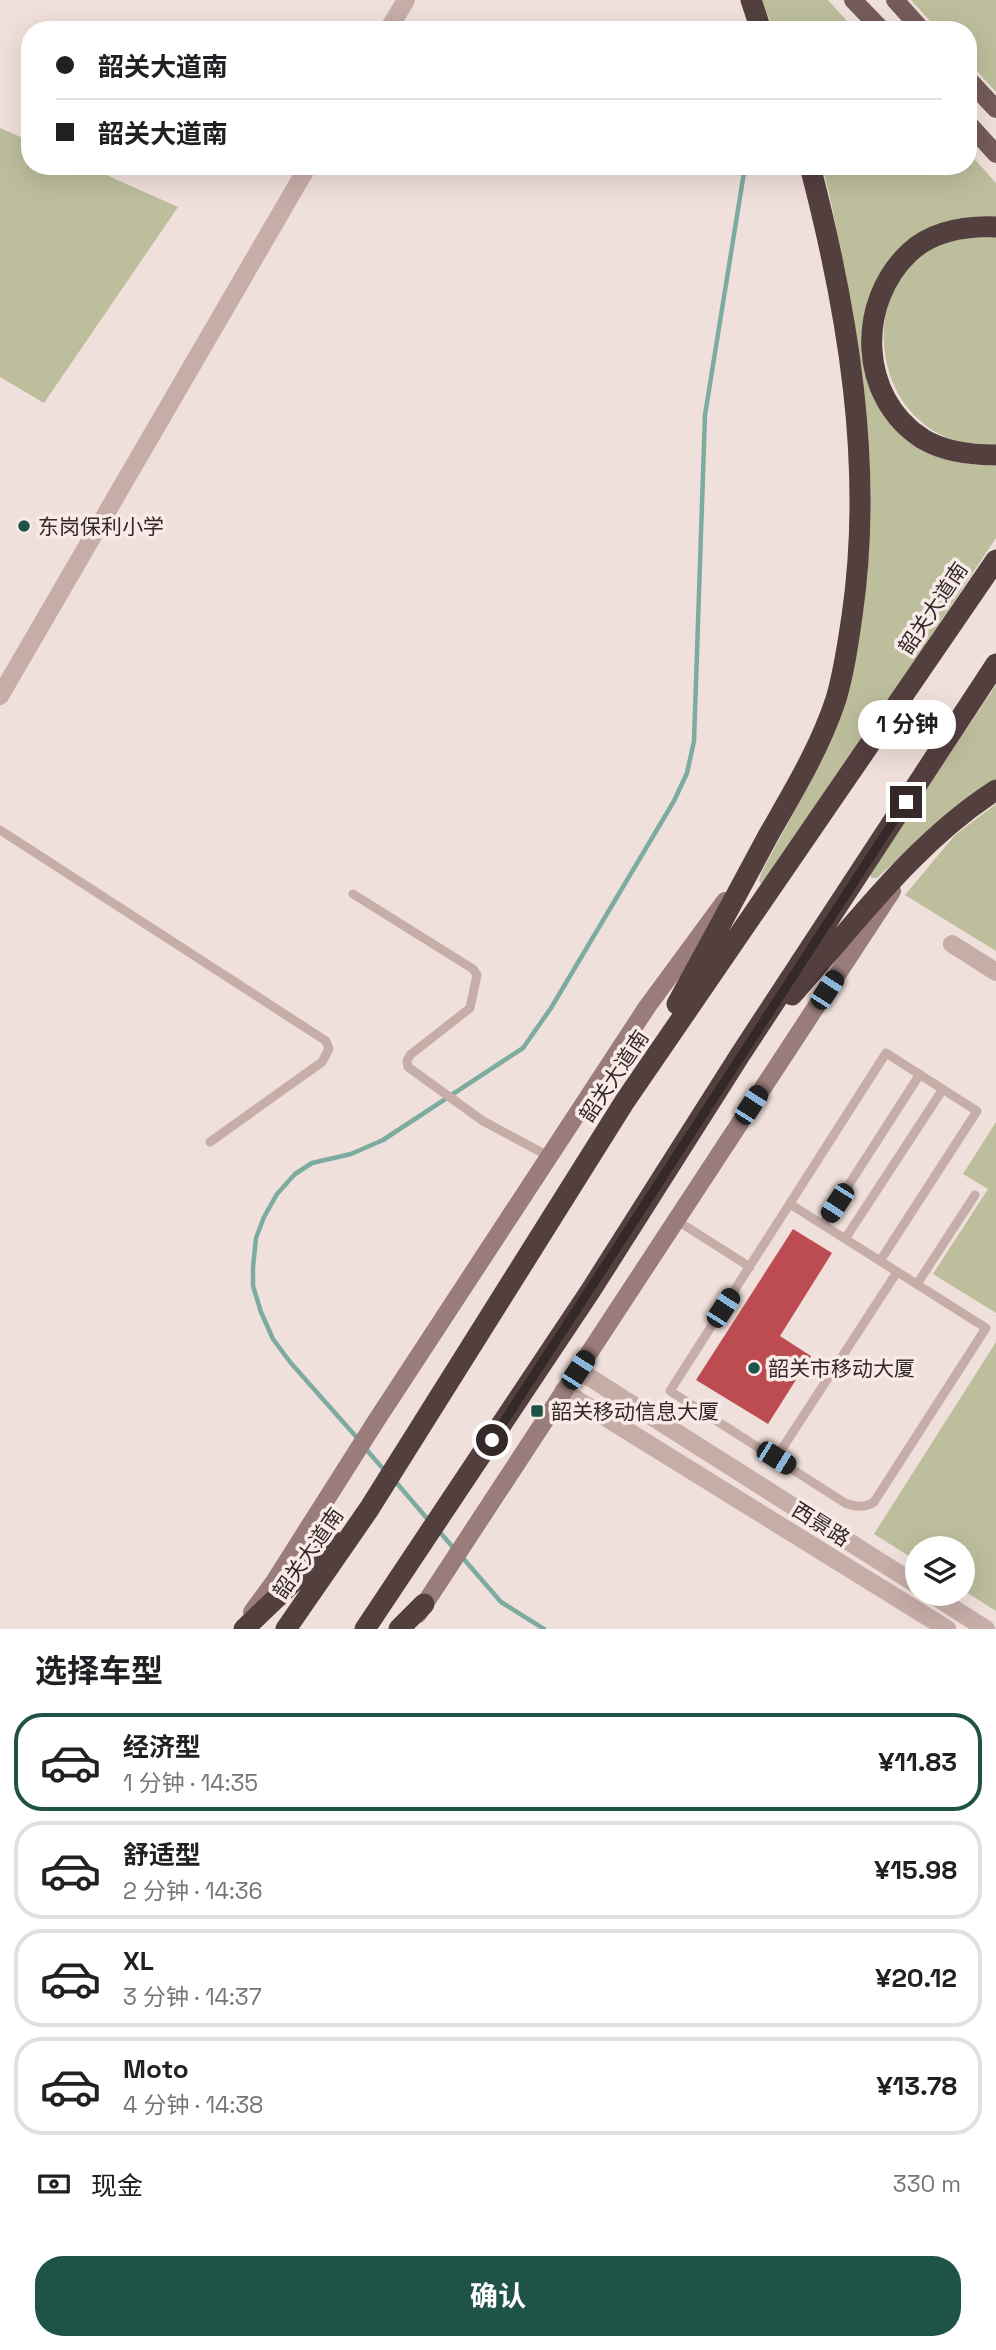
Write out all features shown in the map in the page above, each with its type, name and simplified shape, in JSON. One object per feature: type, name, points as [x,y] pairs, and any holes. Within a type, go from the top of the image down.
[{"type":"highway","points":[[751,0],[758,21]]},
{"type":"highway","points":[[625,1101],[804,774],[836,698],[848,639],[859,562],[859,445],[831,249],[812,175]]},
{"type":"highway","points":[[996,226],[961,228],[911,251],[883,289],[872,323],[875,375],[894,410],[909,427],[924,439],[967,454],[996,456]]},
{"type":"highway","name":"韶关大道南","points":[[286,1629],[375,1500],[625,1101],[996,560]]},
{"type":"highway","points":[[366,1629],[591,1290],[740,1055],[996,664]]},
{"type":"highway","points":[[740,1055],[917,853],[965,810],[996,790]]},
{"type":"highway","points":[[242,1629],[375,1500]]},
{"type":"highway","points":[[398,1629],[424,1604]]},
{"type":"main road","points":[[853,0],[873,21]]},
{"type":"main road","points":[[895,0],[914,21]]},
{"type":"main road","points":[[977,89],[996,109]]},
{"type":"main road","points":[[977,133],[996,154]]},
{"type":"street","points":[[393,21],[406,0]]},
{"type":"street","points":[[0,696],[303,175]]},
{"type":"street","points":[[408,1629],[917,853]]},
{"type":"street","points":[[242,1629],[647,1007],[751,868]]},
{"type":"street","points":[[952,944],[996,972]]},
{"type":"street","name":"西景路","points":[[578,1370],[905,1577]]},
{"type":"street","name":"西景路","points":[[564,1391],[947,1629]]},
{"type":"street","points":[[950,1606],[986,1629]]},
{"type":"lane","points":[[0,830],[326,1041],[328,1049],[322,1062],[210,1142]]},
{"type":"lane","points":[[353,894],[476,972],[478,980],[470,1008],[408,1058],[408,1067],[483,1121],[550,1157]]},
{"type":"lane","points":[[790,1204],[897,1272],[917,1284],[986,1328],[874,1502],[864,1507],[851,1505],[670,1391],[886,1053],[977,1111],[880,1261]]},
{"type":"lane","points":[[823,1225],[920,1074]]},
{"type":"lane","points":[[845,1239],[943,1089]]},
{"type":"lane","points":[[917,1284],[975,1195]]},
{"type":"lane","points":[[676,1220],[750,1267]]},
{"type":"lane","points":[[776,1458],[897,1272]]},
{"type":"green space","points":[[761,0],[828,0],[847,21],[770,21]]},
{"type":"green space","points":[[911,0],[996,0],[996,92],[977,71],[977,21],[930,21]]},
{"type":"green space","points":[[0,128],[21,137],[21,175],[106,175],[178,207],[44,403],[0,377]]},
{"type":"green space","points":[[977,162],[996,183],[996,217],[957,219],[871,296],[890,422],[901,434],[925,451],[951,461],[996,466],[996,538],[768,881],[761,884],[761,873],[822,760],[868,556],[868,478],[863,427],[833,211],[824,175],[977,175]]},
{"type":"green space","points":[[996,237],[996,447],[946,437],[917,418],[900,397],[889,372],[884,345],[885,318],[893,292],[907,269],[935,246],[961,239]]},
{"type":"green space","points":[[996,685],[996,782],[918,841],[877,878],[871,878],[871,871]]},
{"type":"green space","points":[[996,804],[996,951],[905,895],[955,835]]},
{"type":"green space","points":[[996,1122],[996,1313],[933,1274],[988,1189],[963,1174]]},
{"type":"green space","points":[[996,1342],[996,1611],[975,1598],[975,1536],[905,1536],[905,1553],[874,1534]]},
{"type":"building","points":[[793,1229],[832,1253],[780,1336],[811,1356],[768,1424],[696,1380]]},
{"type":"waterway","points":[[359,1440],[273,1339],[253,1286],[256,1238],[277,1194],[295,1174],[312,1163],[351,1154],[383,1140],[523,1048],[551,1008],[674,801],[687,773],[694,741],[705,415],[744,175]]},
{"type":"waterway","points":[[364,1447],[386,1472]]},
{"type":"waterway","points":[[395,1481],[430,1522]]},
{"type":"waterway","points":[[439,1531],[456,1551]]},
{"type":"waterway","points":[[462,1557],[501,1602],[544,1629]]},
{"type":"place","name":"东岗保利小学","points":[[24,526]]},
{"type":"place","name":"韶关市移动大厦","points":[[754,1368]]},
{"type":"place","name":"韶关移动信息大厦","points":[[537,1411]]},
{"type":"route","points":[[492,1440],[906,802]]}]
